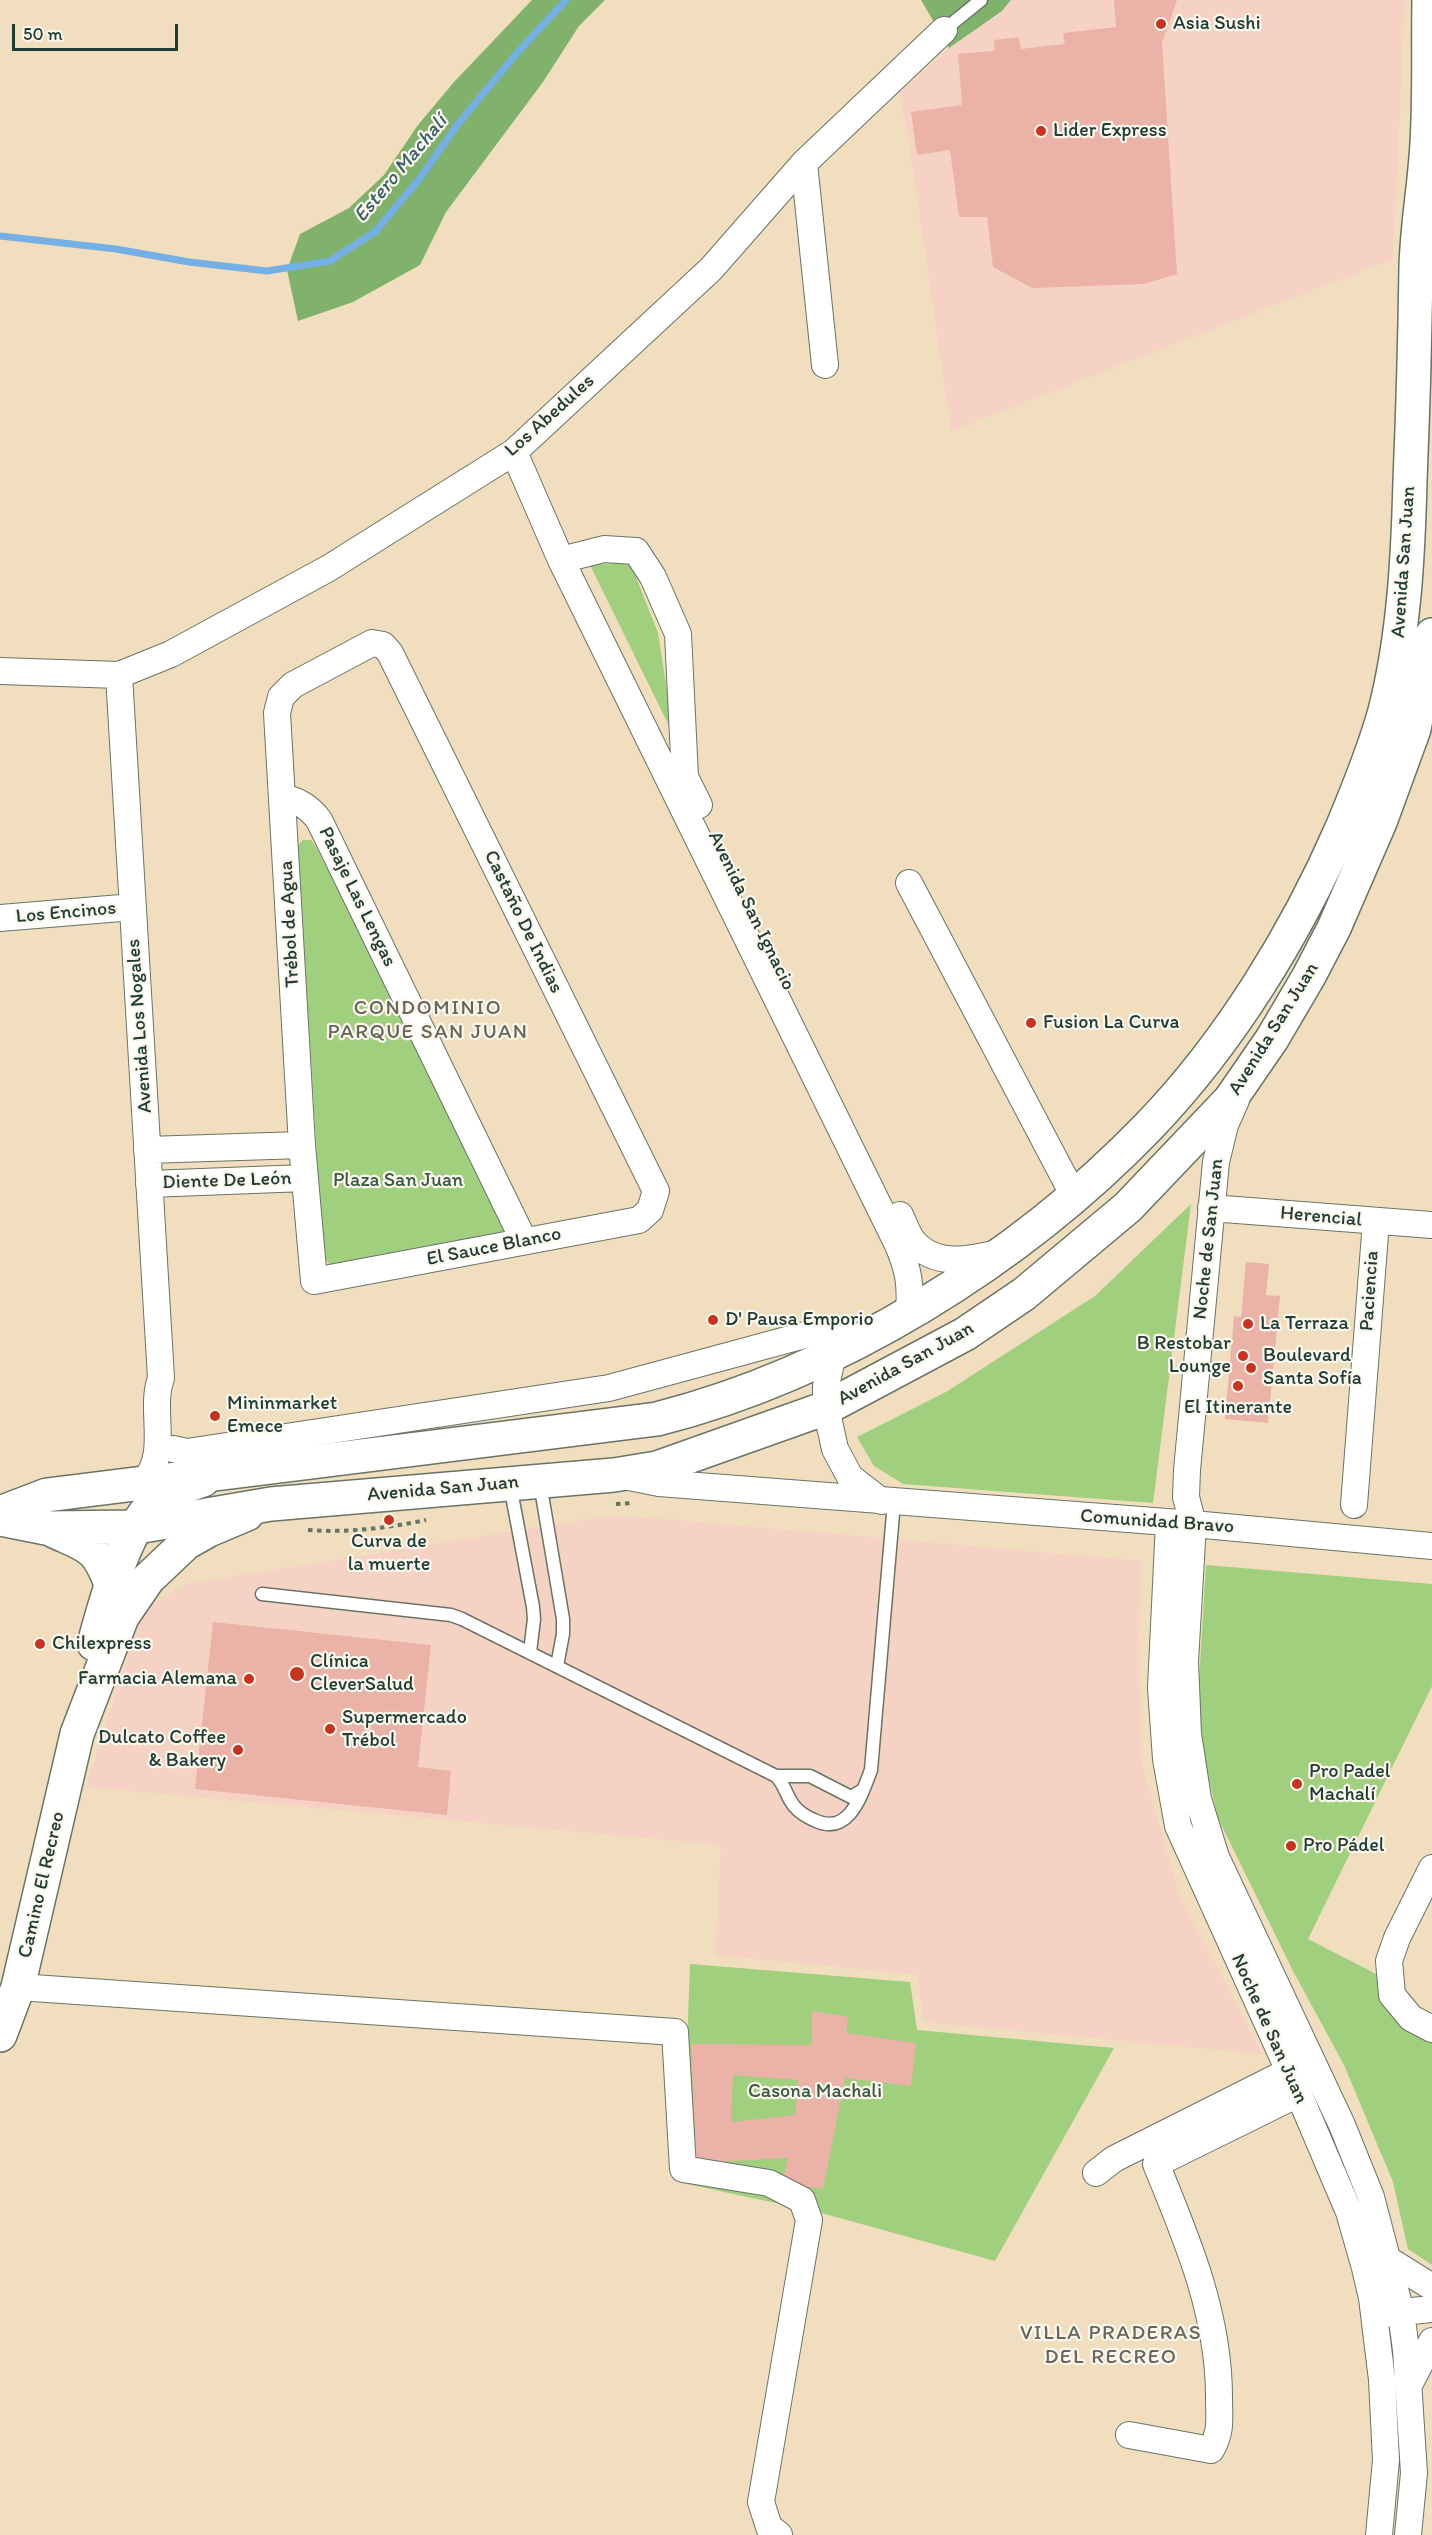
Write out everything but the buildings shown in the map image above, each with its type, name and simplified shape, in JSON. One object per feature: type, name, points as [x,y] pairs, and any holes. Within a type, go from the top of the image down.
[{"type":"main road","name":"Avenida San Juan","points":[[0,1513],[46,1495],[657,1419],[689,1411],[746,1391],[846,1347],[909,1313],[1001,1252],[1074,1197],[1152,1123],[1201,1065],[1251,996],[1294,925],[1327,862],[1359,787],[1385,711],[1400,630],[1408,556],[1417,232],[1427,145],[1429,0]]},
{"type":"main road","name":"Avenida San Juan","points":[[0,1519],[46,1528],[137,1527],[271,1504],[614,1475],[657,1468],[826,1408],[965,1334],[1024,1294],[1128,1207],[1230,1100],[1272,1039],[1324,947],[1380,822],[1414,729],[1432,635]]},
{"type":"main road","name":"Camino El Recreo","points":[[0,2035],[18,1987],[77,1734],[81,1693],[110,1582],[145,1513],[159,1498],[206,1475]]},
{"type":"main road","name":"Camino El Recreo","points":[[77,1734],[122,1617],[148,1579],[186,1543],[209,1530],[271,1504]]},
{"type":"main road","points":[[46,1528],[81,1543],[98,1555],[110,1582]]},
{"type":"street","name":"Los Abedules","points":[[0,671],[119,675],[171,654],[329,568],[514,452],[711,269],[804,163],[944,30]]},
{"type":"street","points":[[804,163],[825,365]]},
{"type":"street","name":"Avenida San Ignacio","points":[[514,452],[561,560],[677,780],[798,1026],[908,1267],[911,1287],[909,1313]]},
{"type":"street","name":"Avenida San Ignacio","points":[[561,560],[604,549],[636,551],[653,577],[678,634],[677,780]]},
{"type":"street","name":"Trébol de Agua","points":[[314,1281],[302,1145],[277,712],[281,697],[293,685],[372,643],[383,645],[390,653]]},
{"type":"street","name":"Castaño De Indias","points":[[390,653],[656,1191]]},
{"type":"street","name":"Avenida Los Nogales","points":[[119,675],[160,1378],[157,1387],[156,1463],[144,1482]]},
{"type":"street","name":"Pasaje Las Lengas","points":[[283,797],[297,801],[311,810],[319,820],[524,1241]]},
{"type":"street","points":[[909,883],[1074,1197]]},
{"type":"street","name":"Los Encinos","points":[[0,918],[133,907]]},
{"type":"street","name":"Avenida San Ignacio","points":[[798,1026],[912,1239],[924,1252],[942,1258],[966,1260],[1001,1252]]},
{"type":"street","name":"Noche de San Juan","points":[[1251,1067],[1225,1125],[1216,1162],[1186,1497],[1180,1523],[1161,1688],[1166,1759],[1178,1826],[1349,2212],[1365,2268],[1374,2315],[1382,2380],[1386,2460],[1379,2535]]},
{"type":"street","name":"Diente De León","points":[[147,1150],[302,1145]]},
{"type":"street","name":"Diente De León","points":[[149,1184],[305,1178]]},
{"type":"street","name":"El Sauce Blanco","points":[[314,1281],[639,1220],[650,1210],[656,1191]]},
{"type":"street","name":"Herencial","points":[[1211,1208],[1432,1225]]},
{"type":"street","name":"Paciencia","points":[[1354,1505],[1376,1221]]},
{"type":"street","points":[[173,1449],[188,1452],[609,1388],[827,1329],[846,1347],[826,1386],[826,1408],[835,1449],[850,1477],[887,1501]]},
{"type":"street","name":"Avenida Los Nogales","points":[[160,1378],[166,1385],[168,1432],[179,1462],[206,1475]]},
{"type":"street","name":"Comunidad Bravo","points":[[614,1475],[659,1483],[1180,1523],[1432,1546]]},
{"type":"street","points":[[1180,1523],[1188,1734],[1198,1799],[1216,1857],[1342,2125],[1371,2197],[1401,2312],[1409,2386],[1414,2473],[1408,2535]]},
{"type":"street","points":[[1432,1868],[1397,1938],[1389,1961],[1392,1995],[1411,2018],[1432,2029]]},
{"type":"street","points":[[18,1987],[675,2032],[683,2169],[769,2183],[802,2200],[809,2220],[761,2502],[769,2527],[779,2535]]},
{"type":"street","points":[[1096,2173],[1114,2158],[1135,2148],[1293,2082]]},
{"type":"street","points":[[1156,2164],[1293,2082]]},
{"type":"street","points":[[1129,2435],[1211,2450],[1219,2435],[1219,2380],[1206,2296],[1193,2253],[1156,2164],[1147,2154],[1135,2148]]},
{"type":"street","points":[[1387,2259],[1432,2287]]},
{"type":"street","points":[[1374,2315],[1432,2309]]},
{"type":"street","points":[[1409,2386],[1432,2341]]},
{"type":"lane","points":[[944,30],[981,0]]},
{"type":"lane","points":[[525,1482],[534,1619],[530,1652]]},
{"type":"lane","points":[[525,1482],[563,1619],[563,1634],[557,1666]]},
{"type":"lane","points":[[262,1594],[451,1615],[530,1652],[776,1776],[784,1784],[793,1806],[800,1813],[822,1824],[834,1825],[844,1821],[853,1810],[871,1770],[887,1501]]},
{"type":"lane","points":[[776,1776],[810,1776],[851,1797],[863,1790]]},
{"type":"shaded area","points":[[1011,0],[1405,0],[1393,259],[951,431],[908,135],[899,94],[949,48],[1002,11]]},
{"type":"shaded area","points":[[608,1516],[1141,1561],[1139,1636],[1141,1760],[1178,1891],[1262,2054],[923,2022],[918,1975],[715,1955],[721,1845],[86,1787],[136,1629],[153,1603],[187,1584]]},
{"type":"green space","points":[[532,0],[605,0],[579,26],[543,82],[446,212],[420,265],[353,302],[298,321],[287,270],[300,234],[349,208],[384,175],[418,125],[454,82]]},
{"type":"green space","points":[[921,0],[1011,0],[1002,11],[949,48]]},
{"type":"green space","points":[[630,562],[658,633],[674,736],[590,565]]},
{"type":"green space","name":"Plaza San Juan","points":[[303,840],[311,840],[317,849],[507,1222],[510,1234],[331,1266],[323,1256],[298,845]]},
{"type":"green space","points":[[1191,1204],[1153,1503],[903,1484],[874,1466],[857,1437],[946,1392],[1095,1296]]},
{"type":"green space","name":"Pro Padel Machalí","points":[[1206,1565],[1432,1584],[1432,1686],[1308,1939],[1382,1977],[1432,2039],[1432,2265],[1408,2249],[1393,2182],[1344,2065],[1293,1971],[1218,1818],[1202,1749],[1199,1682]]},
{"type":"green space","name":"Casona Machali","points":[[690,1964],[910,1982],[917,2030],[1114,2048],[995,2261],[818,2212],[682,2183]]},
{"type":"waterway","name":"Estero Machalí","points":[[0,236],[116,249],[189,262],[267,271],[330,261],[376,231],[420,178],[458,124],[516,54],[566,0]]},
{"type":"place","name":"Asia Sushi","points":[[1161,24]]},
{"type":"place","name":"Lider Express","points":[[1041,131]]},
{"type":"place","name":"Fusion La Curva","points":[[1031,1023]]},
{"type":"place","name":"D' Pausa Emporio","points":[[713,1320]]},
{"type":"place","name":"La Terraza","points":[[1248,1324]]},
{"type":"place","name":"B Restobar Lounge","points":[[1243,1356]]},
{"type":"place","name":"Boulevard Santa Sofía","points":[[1251,1368]]},
{"type":"place","name":"El Itinerante","points":[[1238,1386]]},
{"type":"place","name":"Mininmarket Emece","points":[[215,1416]]},
{"type":"place","name":"Curva de la muerte","points":[[389,1520]]},
{"type":"place","name":"Chilexpress","points":[[40,1644]]},
{"type":"place","name":"Clínica CleverSalud","points":[[297,1674]]},
{"type":"place","name":"Farmacia Alemana","points":[[249,1679]]},
{"type":"place","name":"Supermercado Trébol","points":[[330,1729]]},
{"type":"place","name":"Dulcato Coffee & Bakery","points":[[238,1750]]},
{"type":"place","name":"Pro Padel Machalí","points":[[1297,1784]]},
{"type":"place","name":"Pro Pádel","points":[[1291,1846]]},
{"type":"district","name":"CONDOMINIO PARQUE SAN JUAN","points":[[428,1021]]},
{"type":"district","name":"VILLA PRADERAS DEL RECREO","points":[[1111,2346]]}]
